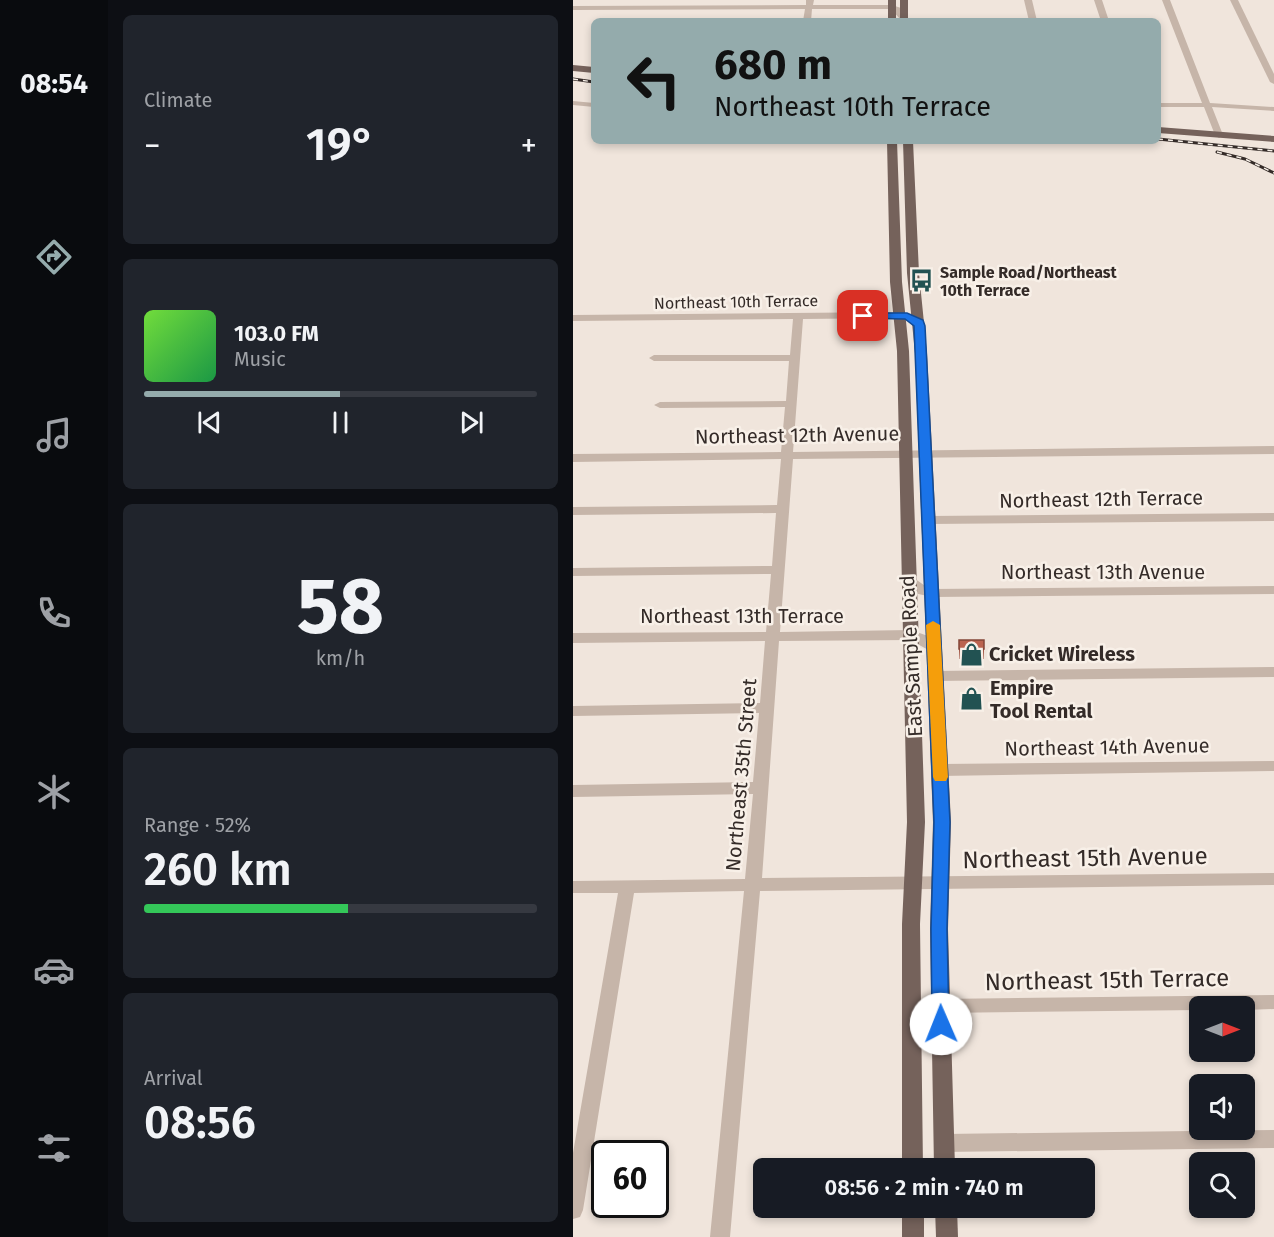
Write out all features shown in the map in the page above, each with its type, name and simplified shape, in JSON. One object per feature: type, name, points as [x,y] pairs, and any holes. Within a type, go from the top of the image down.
[{"type":"main road","points":[[898,3],[904,18]]},
{"type":"main road","points":[[893,18],[898,3]]},
{"type":"main road","points":[[573,68],[591,70]]},
{"type":"main road","points":[[1161,125],[1196,129],[1219,135]]},
{"type":"main road","points":[[1161,130],[1274,139]]},
{"type":"main road","name":"East Sample Road","points":[[893,144],[906,453],[916,822],[911,956],[913,1158]]},
{"type":"main road","name":"East Sample Road","points":[[908,144],[913,280],[918,316],[926,453],[942,822],[940,1006],[945,1158]]},
{"type":"main road","points":[[894,184],[910,193]]},
{"type":"main road","points":[[899,309],[918,316]]},
{"type":"main road","points":[[913,1218],[913,1237]]},
{"type":"main road","points":[[946,1218],[947,1237]]},
{"type":"street","points":[[575,0],[573,7],[633,8],[898,3]]},
{"type":"street","points":[[1028,0],[1032,18]]},
{"type":"street","points":[[1098,0],[1104,18]]},
{"type":"street","points":[[1166,0],[1219,135]]},
{"type":"street","points":[[1234,0],[1274,82]]},
{"type":"street","points":[[807,18],[809,3]]},
{"type":"street","points":[[718,18],[720,7]]},
{"type":"street","points":[[629,18],[633,8]]},
{"type":"street","points":[[573,114],[575,103],[591,105]]},
{"type":"street","points":[[1161,105],[1274,109]]},
{"type":"street","name":"Northeast 10th Terrace","points":[[573,318],[798,316],[899,309]]},
{"type":"street","name":"Northeast 35th Street","points":[[720,1237],[753,884],[798,316]]},
{"type":"street","points":[[654,358],[794,358]]},
{"type":"street","points":[[660,405],[791,404]]},
{"type":"street","name":"Northeast 12th Avenue","points":[[573,458],[1274,450]]},
{"type":"street","points":[[573,511],[783,509]]},
{"type":"street","name":"Northeast 12th Terrace","points":[[929,520],[1274,517]]},
{"type":"street","points":[[573,572],[778,570]]},
{"type":"street","points":[[910,581],[919,590],[932,593]]},
{"type":"street","name":"Northeast 13th Avenue","points":[[932,593],[1274,590]]},
{"type":"street","points":[[911,635],[923,639],[934,648]]},
{"type":"street","name":"Northeast 13th Terrace","points":[[573,638],[911,635]]},
{"type":"street","points":[[935,676],[1274,672]]},
{"type":"street","points":[[573,711],[766,708]]},
{"type":"street","name":"Northeast 14th Avenue","points":[[940,770],[1274,766]]},
{"type":"street","points":[[573,791],[761,788]]},
{"type":"street","name":"Northeast 15th Avenue","points":[[573,887],[1274,879]]},
{"type":"street","points":[[573,1210],[627,886]]},
{"type":"street","name":"Northeast 15th Terrace","points":[[940,1006],[1274,1002]]},
{"type":"street","points":[[944,1143],[1274,1139]]},
{"type":"building","points":[[959,640],[984,640],[984,649],[959,649]]},
{"type":"railway","points":[[573,79],[591,82]]},
{"type":"railway","points":[[1161,139],[1274,151]]},
{"type":"railway","points":[[1217,152],[1245,159],[1274,173]]},
{"type":"slow traffic","points":[[933,625],[940,777]]},
{"type":"place","name":"Sample Road/Northeast 10th Terrace","points":[[922,281]]},
{"type":"place","name":"Cricket Wireless","points":[[971,654]]},
{"type":"place","name":"Empire Tool Rental","points":[[972,699]]},
{"type":"route","points":[[863,316],[900,315],[919,322],[942,822],[939,929],[941,1024]]}]
